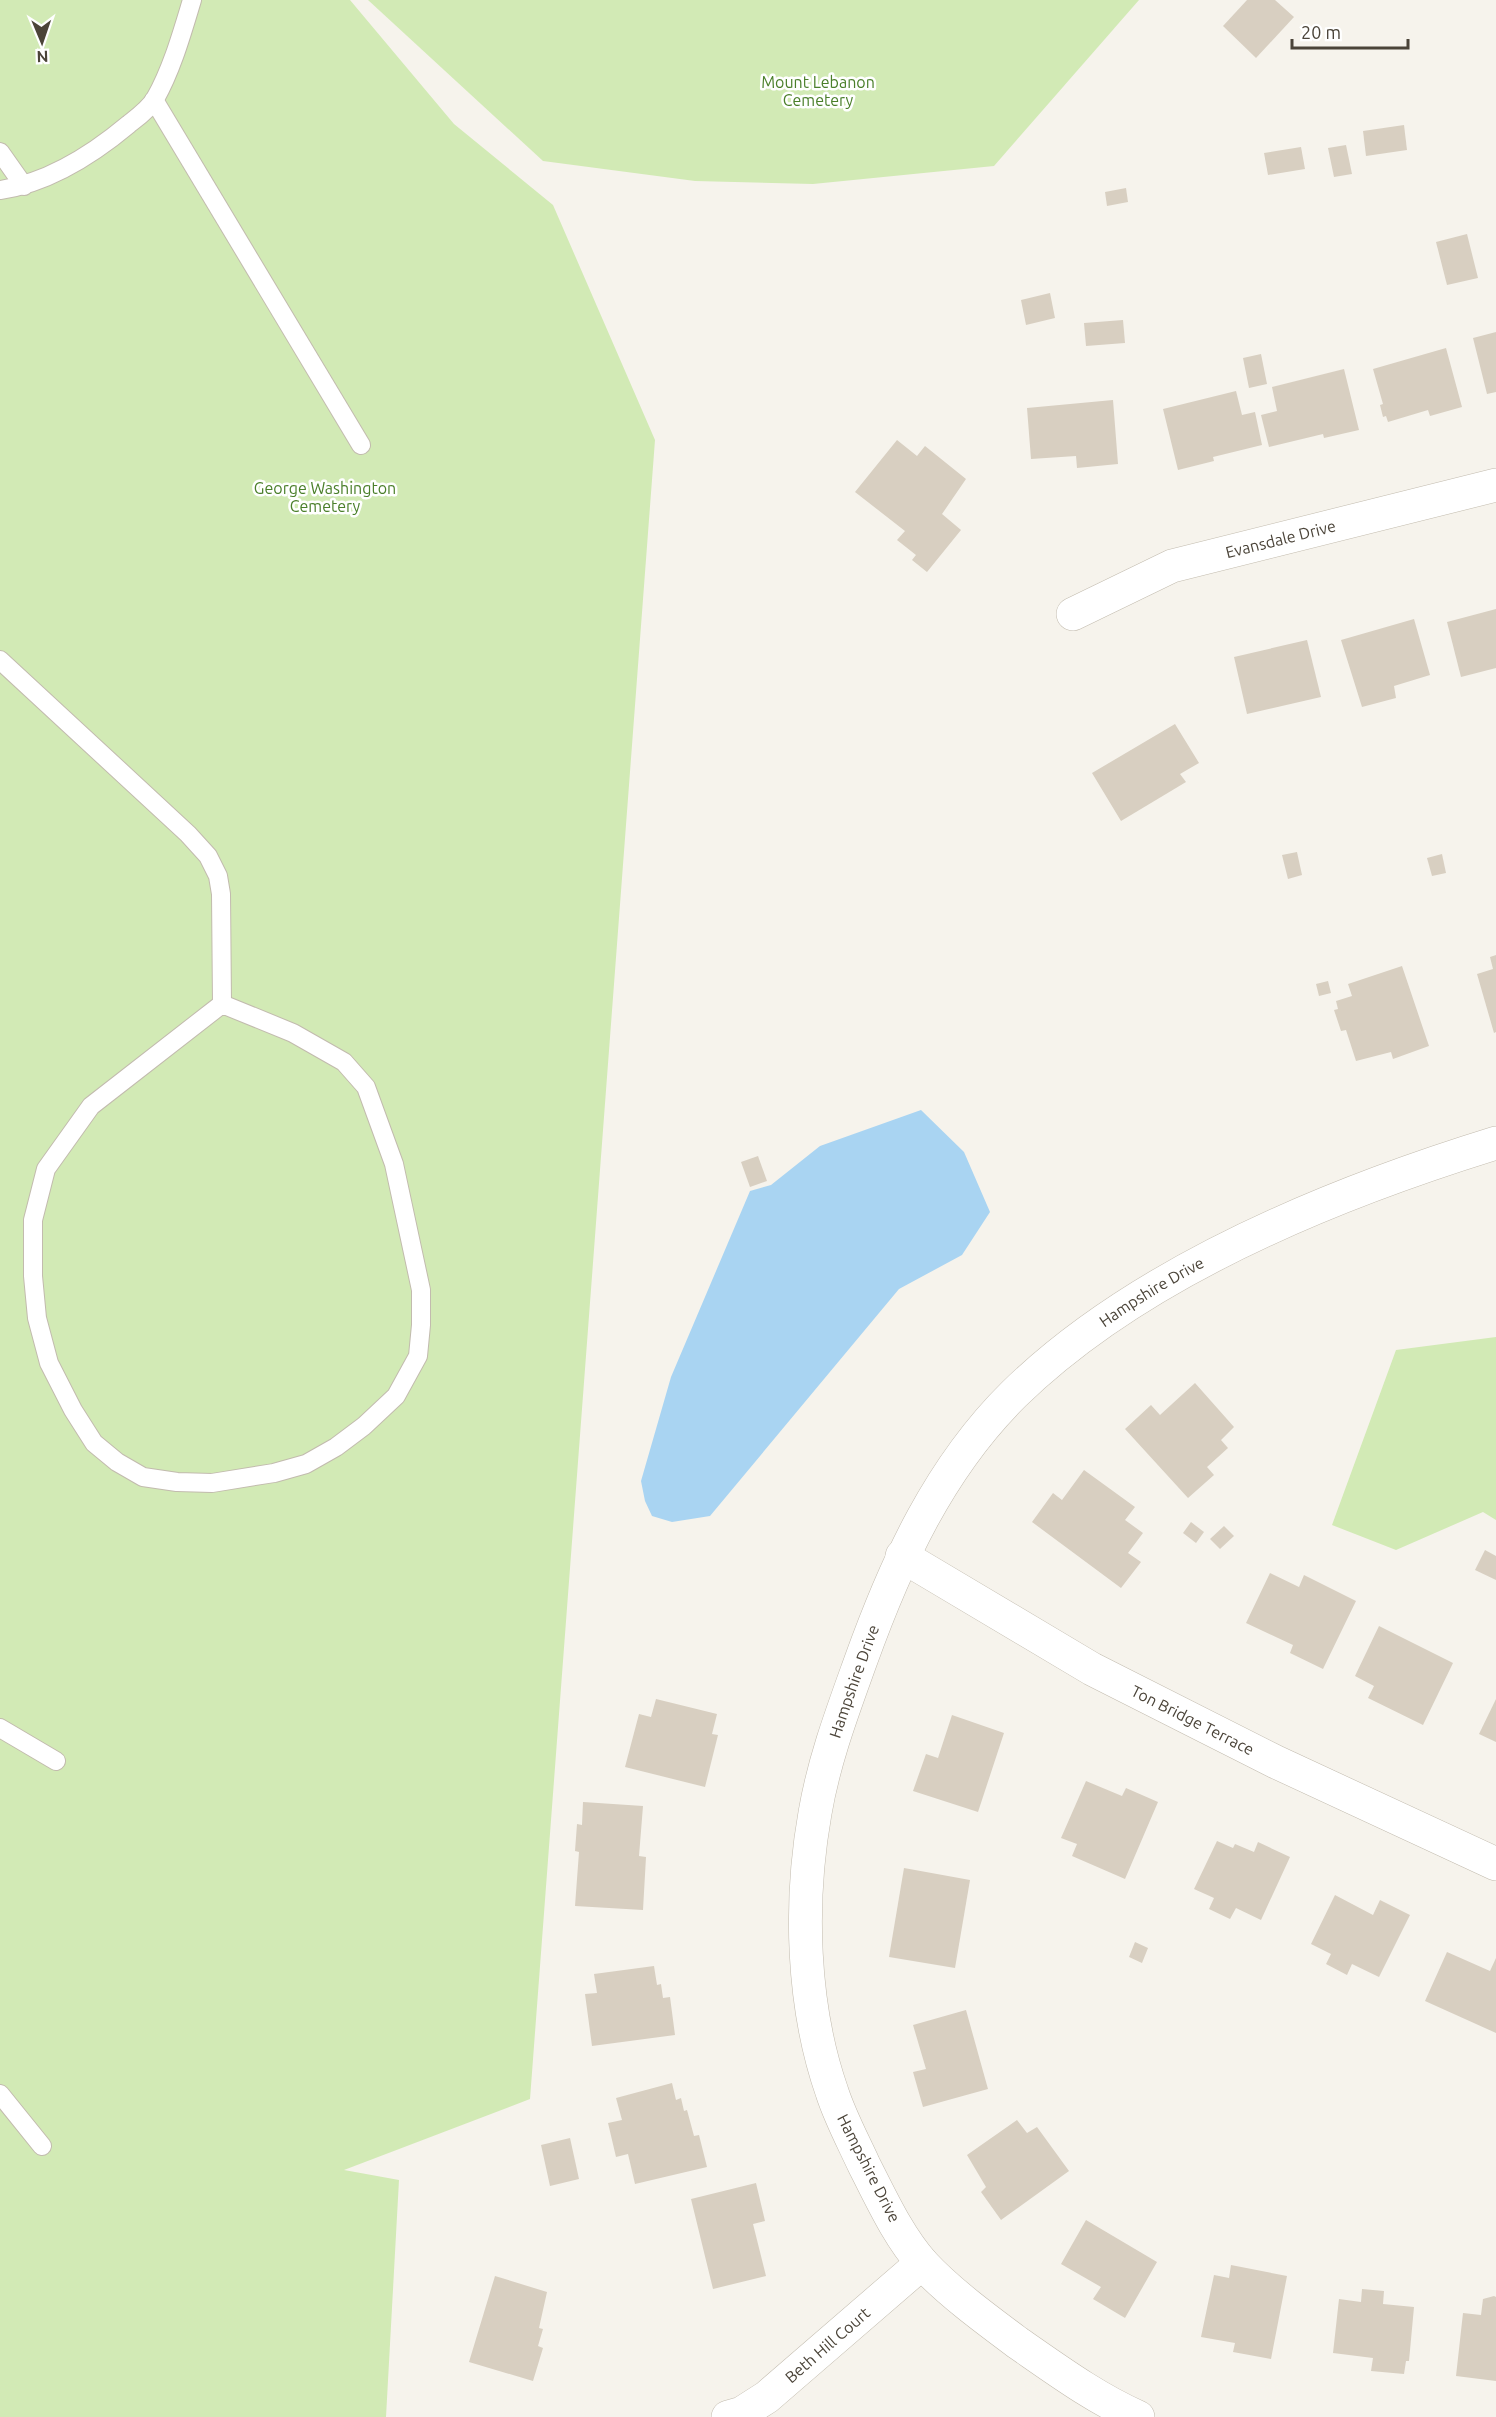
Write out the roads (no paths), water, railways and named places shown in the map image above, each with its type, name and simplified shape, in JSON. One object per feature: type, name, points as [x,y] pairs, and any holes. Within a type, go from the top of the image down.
[{"type":"street","name":"Evansdale Drive","points":[[1073,614],[1172,566],[1496,485]]},
{"type":"street","name":"Hampshire Drive","points":[[1138,2417],[1095,2395],[994,2325],[922,2263],[884,2205],[831,2091],[816,2033],[806,1951],[808,1865],[823,1777],[840,1718],[902,1556],[958,1459],[1014,1395],[1083,1336],[1155,1287],[1217,1252],[1425,1165],[1496,1143]]},
{"type":"street","name":"Ton Bridge Terrace","points":[[902,1556],[1092,1669],[1276,1762],[1496,1864]]},
{"type":"street","name":"Beth Hill Court","points":[[728,2417],[742,2413],[767,2397],[922,2263]]},
{"type":"lane","points":[[0,190],[24,186],[95,152],[154,100],[177,48],[192,0]]},
{"type":"lane","points":[[154,100],[360,445]]},
{"type":"lane","points":[[0,152],[24,186]]},
{"type":"lane","points":[[0,660],[157,803],[208,856],[218,876],[221,894],[222,1004]]},
{"type":"lane","points":[[222,1004],[293,1033],[344,1062],[366,1087],[394,1164],[421,1290],[422,1325],[418,1356],[396,1396],[364,1426],[336,1447],[306,1464],[274,1473],[212,1483],[177,1482],[143,1477],[117,1462],[94,1443],[73,1410],[49,1363],[37,1318],[33,1276],[33,1220],[46,1170],[91,1106],[222,1004]]},
{"type":"lane","points":[[0,1728],[56,1761]]},
{"type":"lane","points":[[0,2094],[42,2146]]},
{"type":"water","points":[[921,1110],[964,1152],[990,1212],[962,1255],[899,1289],[710,1516],[672,1522],[652,1516],[645,1501],[641,1481],[671,1377],[750,1191],[771,1185],[820,1146]]},
{"type":"park label","name":"Mount Lebanon Cemetery","points":[[818,91]]},
{"type":"park label","name":"George Washington Cemetery","points":[[325,497]]}]
